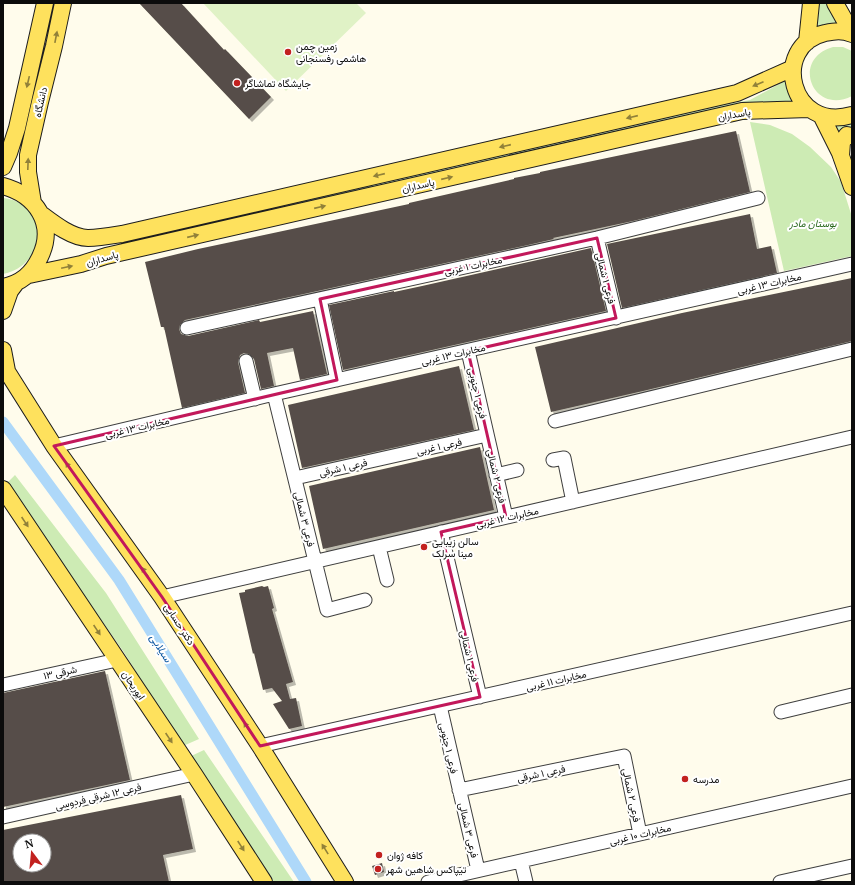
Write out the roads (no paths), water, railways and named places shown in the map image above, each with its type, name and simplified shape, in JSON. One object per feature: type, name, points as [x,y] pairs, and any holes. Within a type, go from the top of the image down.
[{"type":"main road","name":"دانشگاه","points":[[3,167],[17,128],[45,3]]},
{"type":"main road","name":"دانشگاه","points":[[3,311],[10,291],[16,282],[38,262],[46,242],[46,229],[37,208],[28,172],[28,155],[63,3]]},
{"type":"main road","points":[[807,42],[811,3]]},
{"type":"main road","points":[[835,3],[844,19],[852,29]]},
{"type":"main road","points":[[852,34],[836,31],[818,35],[807,42],[801,49],[796,57],[793,68],[796,91],[801,100],[815,112],[841,156],[852,188]]},
{"type":"main road","name":"پاسداران","points":[[3,186],[21,193],[53,223],[65,230],[86,238],[104,237],[737,93],[793,68]]},
{"type":"main road","name":"پاسداران","points":[[16,282],[106,256],[742,111],[815,112],[835,118],[852,116]]},
{"type":"main road","points":[[841,156],[842,142],[847,135],[852,136]]},
{"type":"main road","points":[[3,350],[5,368]]},
{"type":"main road","name":"دکتر حسابی","points":[[5,368],[54,446],[162,597],[260,746],[346,882]]},
{"type":"main road","name":"ابوریحان","points":[[3,489],[194,774],[264,882]]},
{"type":"street","name":"مخابرات ۱ غربی","points":[[187,328],[596,238],[758,198]]},
{"type":"street","name":"فرعی ۱ شمالی","points":[[596,238],[616,318]]},
{"type":"street","name":"مخابرات ۱۳ غربی","points":[[54,446],[274,394],[852,264]]},
{"type":"street","points":[[320,299],[337,380]]},
{"type":"street","points":[[555,421],[852,349]]},
{"type":"street","name":"فرعی ۱ جنوبی","points":[[468,351],[487,435]]},
{"type":"street","points":[[246,361],[255,399]]},
{"type":"street","name":"فرعی ۳ شمالی","points":[[274,394],[327,610],[365,600]]},
{"type":"street","name":"فرعی ۱ غربی","points":[[391,456],[487,435]]},
{"type":"street","name":"فرعی ۲ شمالی","points":[[487,435],[506,517]]},
{"type":"street","name":"مخابرات ۱۲ غربی","points":[[162,597],[852,437]]},
{"type":"street","name":"فرعی ۱ شرقی","points":[[295,478],[391,456]]},
{"type":"street","points":[[553,460],[564,458],[573,502]]},
{"type":"street","points":[[496,475],[516,470]]},
{"type":"street","name":"فرعی ۱ شمالی","points":[[440,532],[480,697]]},
{"type":"street","points":[[379,547],[386,580]]},
{"type":"street","name":"مخابرات ۱۱ غربی","points":[[260,746],[852,613]]},
{"type":"street","name":"۱۳ شرقی","points":[[3,685],[117,660]]},
{"type":"street","points":[[781,712],[852,695]]},
{"type":"street","name":"فرعی ۱ جنوبی","points":[[440,706],[459,790]]},
{"type":"street","name":"فرعی ۲ شمالی","points":[[624,756],[640,834]]},
{"type":"street","name":"فرعی ۱ شرقی","points":[[459,790],[624,756]]},
{"type":"street","name":"فرعی ۱۲ شرقی فردوسی","points":[[3,817],[194,774]]},
{"type":"street","name":"مخابرات ۱۰ غربی","points":[[428,882],[852,786]]},
{"type":"street","name":"فرعی ۳ شمالی","points":[[459,790],[478,870]]},
{"type":"street","points":[[521,861],[526,882]]},
{"type":"street","points":[[780,882],[852,866]]},
{"type":"waterway","name":"سیلابی","points":[[3,422],[119,580],[306,882]]},
{"type":"place","name":"زمین چمن هاشمی رفسنجانی","points":[[288,52]]},
{"type":"place","name":"جایشگاه تماشاگر","points":[[237,83]]},
{"type":"place","name":"سالن زیبایی مینا سرلک","points":[[424,547]]},
{"type":"place","name":"مدرسه","points":[[685,779]]},
{"type":"place","name":"کافه ژوان","points":[[379,855]]},
{"type":"place","name":"تیپاکس شاهین شهر","points":[[378,869]]},
{"type":"park label","name":"بوستان مادر","points":[[813,223]]}]
